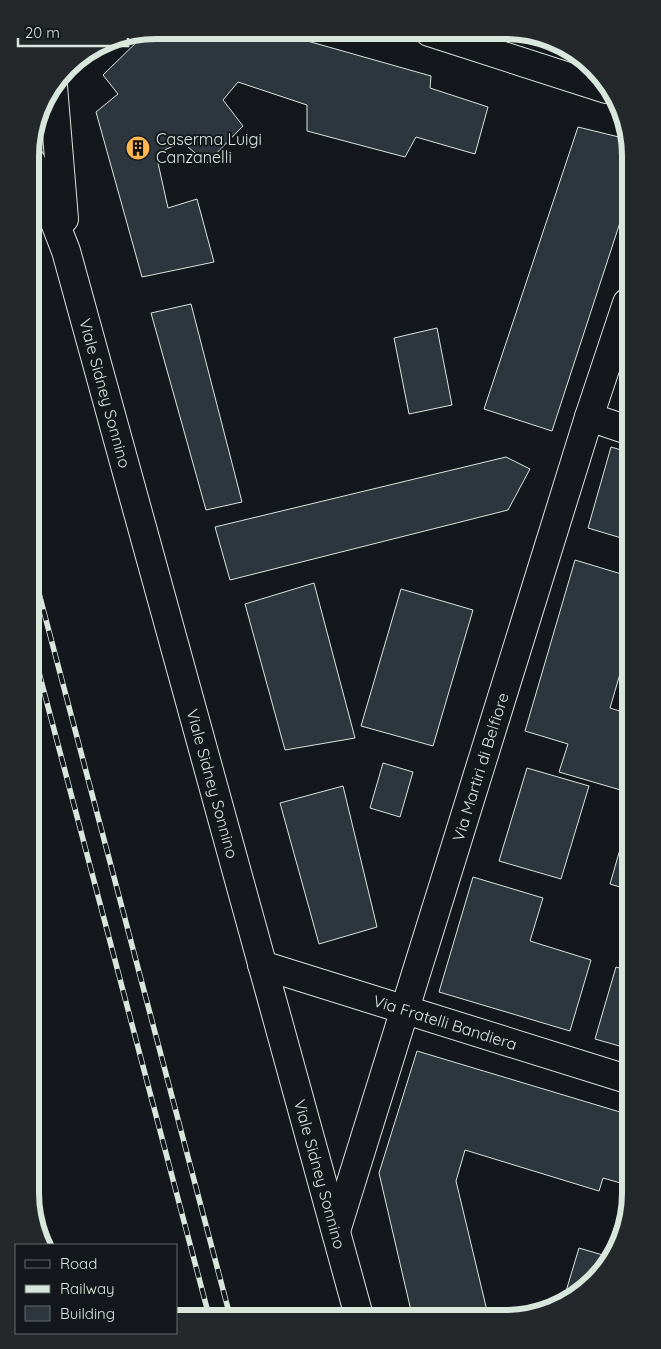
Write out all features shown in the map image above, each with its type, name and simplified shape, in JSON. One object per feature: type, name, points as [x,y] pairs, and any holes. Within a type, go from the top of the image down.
[{"type":"street","points":[[451,39],[600,87]]},
{"type":"street","name":"Viale Sidney Sonnino","points":[[54,97],[66,251]]},
{"type":"street","name":"Viale Sidney Sonnino","points":[[39,182],[66,251],[357,1310]]},
{"type":"street","name":"Via Martiri di Belfiore","points":[[336,1231],[622,318]]},
{"type":"street","points":[[590,417],[622,428]]},
{"type":"street","name":"Via Fratelli Bandiera","points":[[262,965],[622,1078]]},
{"type":"building","name":"Caserma Luigi Canzanelli","points":[[300,39],[431,76],[430,88],[488,107],[475,154],[416,137],[405,157],[307,131],[307,105],[238,82],[223,100],[243,126],[207,163],[182,142],[156,154],[168,208],[197,199],[214,262],[142,277],[96,112],[118,94],[103,75],[140,40]]},
{"type":"building","points":[[578,127],[620,137],[622,216],[552,431],[484,409]]},
{"type":"building","points":[[191,304],[242,502],[206,510],[151,313]]},
{"type":"building","points":[[437,328],[452,405],[409,414],[394,338]]},
{"type":"building","points":[[611,447],[622,450],[622,538],[588,528]]},
{"type":"building","points":[[506,457],[530,469],[508,510],[230,580],[215,527]]},
{"type":"building","points":[[575,560],[622,574],[622,667],[610,708],[622,712],[622,790],[559,772],[568,744],[525,731]]},
{"type":"building","points":[[314,583],[355,738],[285,750],[245,604]]},
{"type":"building","points":[[401,589],[473,610],[433,746],[361,726]]},
{"type":"building","points":[[383,763],[413,772],[400,817],[370,808]]},
{"type":"building","points":[[527,768],[589,786],[561,879],[499,861]]},
{"type":"building","points":[[343,786],[377,927],[319,944],[280,803]]},
{"type":"building","points":[[622,842],[622,888],[610,884]]},
{"type":"building","points":[[473,877],[543,898],[530,941],[591,960],[570,1031],[439,992]]},
{"type":"building","points":[[616,967],[622,969],[622,1047],[595,1039]]},
{"type":"building","points":[[417,1051],[622,1113],[622,1183],[603,1178],[599,1191],[465,1150],[456,1181],[487,1310],[411,1310],[379,1173]]},
{"type":"building","points":[[615,1225],[617,1225],[616,1231],[608,1248]]},
{"type":"building","points":[[579,1248],[604,1256],[588,1276],[565,1294]]},
{"type":"railway","points":[[39,593],[228,1310]]},
{"type":"railway","points":[[39,673],[207,1310]]},
{"type":"place","name":"Caserma Luigi Canzanelli","points":[[138,148]]}]
